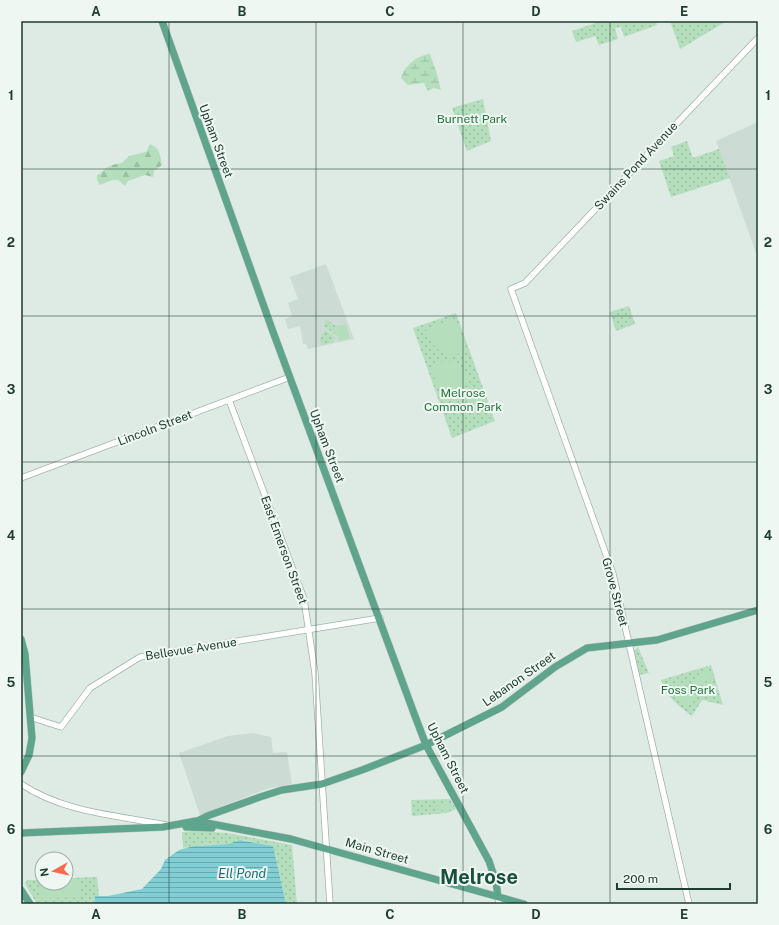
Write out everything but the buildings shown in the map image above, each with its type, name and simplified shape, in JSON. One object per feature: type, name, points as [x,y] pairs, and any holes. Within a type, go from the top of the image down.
[{"type":"main road","name":"Upham Street","points":[[162,21],[290,377],[426,745],[492,869],[498,887],[498,900]]},
{"type":"main road","name":"Lebanon Street","points":[[186,828],[196,821],[273,793],[322,784],[426,745],[502,707],[555,667],[582,650],[599,645],[663,639],[758,610]]},
{"type":"main road","points":[[21,639],[25,654],[31,746],[21,772]]},
{"type":"main road","name":"Main Street","points":[[171,826],[177,823],[196,821],[291,839],[326,848],[498,900],[524,904]]},
{"type":"main road","name":"Main Street","points":[[21,833],[171,826],[177,828],[222,827]]},
{"type":"main road","points":[[21,890],[30,904]]},
{"type":"street","name":"Swains Pond Avenue","points":[[511,289],[525,283],[758,38]]},
{"type":"street","name":"Grove Street","points":[[511,289],[613,575],[689,904]]},
{"type":"street","name":"Lincoln Street","points":[[21,478],[290,377]]},
{"type":"street","name":"East Emerson Street","points":[[229,400],[302,592],[315,673],[330,904]]},
{"type":"street","name":"Bellevue Avenue","points":[[30,717],[61,728],[90,688],[140,657],[380,618]]},
{"type":"street","points":[[21,784],[39,795],[63,805],[91,813],[171,826]]},
{"type":"street","points":[[120,818],[127,821],[130,828]]},
{"type":"shaded area","points":[[758,122],[758,252],[756,253],[716,141]]},
{"type":"shaded area","points":[[326,264],[354,339],[308,349],[306,344],[303,344],[300,326],[288,329],[285,319],[292,316],[288,303],[298,299],[290,277]]},
{"type":"shaded area","points":[[253,733],[271,737],[273,753],[287,752],[292,784],[266,789],[200,815],[179,753],[228,736]]},
{"type":"green space","points":[[601,21],[656,21],[657,25],[624,37],[621,27],[615,28],[618,39],[599,45],[595,36],[576,42],[572,31]]},
{"type":"green space","points":[[670,21],[727,21],[680,49]]},
{"type":"green space","points":[[430,54],[441,90],[434,88],[428,91],[424,83],[408,85],[401,78],[405,69],[408,65],[421,56]]},
{"type":"green space","name":"Burnett Park","points":[[483,99],[491,141],[467,151],[452,108]]},
{"type":"green space","points":[[687,141],[693,158],[719,149],[730,178],[671,197],[659,161],[674,156],[671,147]]},
{"type":"green space","points":[[150,144],[158,150],[162,165],[154,171],[153,177],[145,175],[128,181],[125,186],[118,180],[112,180],[100,185],[97,180],[97,175],[110,166],[122,163],[129,156],[146,152]]},
{"type":"green space","points":[[629,306],[635,324],[616,331],[610,312]]},
{"type":"green space","name":"Melrose Common Park","points":[[456,313],[495,421],[452,438],[413,328]]},
{"type":"green space","points":[[326,320],[335,325],[339,337],[324,326]]},
{"type":"green space","points":[[452,320],[456,321],[466,348],[460,353],[454,355],[441,352],[431,342],[426,329]]},
{"type":"green space","points":[[346,324],[350,338],[339,341],[336,326]]},
{"type":"green space","points":[[325,330],[335,337],[333,342],[323,345],[319,341]]},
{"type":"green space","points":[[450,361],[462,367],[467,375],[468,385],[444,394],[440,392],[431,369],[435,363]]},
{"type":"green space","points":[[477,394],[483,410],[475,413],[469,397]]},
{"type":"green space","points":[[638,647],[649,673],[639,675],[634,651]]},
{"type":"green space","name":"Foss Park","points":[[711,665],[723,705],[702,700],[692,716],[669,696],[665,691],[661,680]]},
{"type":"green space","points":[[709,672],[711,680],[697,684],[695,676]]},
{"type":"green space","points":[[684,688],[690,689],[695,697],[693,703],[687,706],[677,699]]},
{"type":"green space","points":[[450,799],[456,809],[447,813],[412,816],[411,800]]},
{"type":"green space","points":[[437,803],[450,803],[451,810],[438,810]]},
{"type":"green space","name":"Ell Pond","points":[[196,831],[227,833],[292,845],[297,904],[286,904],[273,846],[243,840],[229,844],[201,845],[183,848],[182,832]]},
{"type":"green space","points":[[97,877],[99,896],[95,896],[94,904],[37,904],[25,884],[27,880],[34,880],[34,891],[74,891],[74,878]]},
{"type":"green space","points":[[74,879],[80,879],[81,897],[41,899],[41,891],[74,891]]},
{"type":"water","name":"Ell Pond","points":[[240,840],[273,846],[286,904],[94,904],[95,896],[108,896],[142,889],[161,869],[165,860],[179,850],[194,846],[229,844]]},
{"type":"district","name":"Melrose","points":[[479,877]]}]
